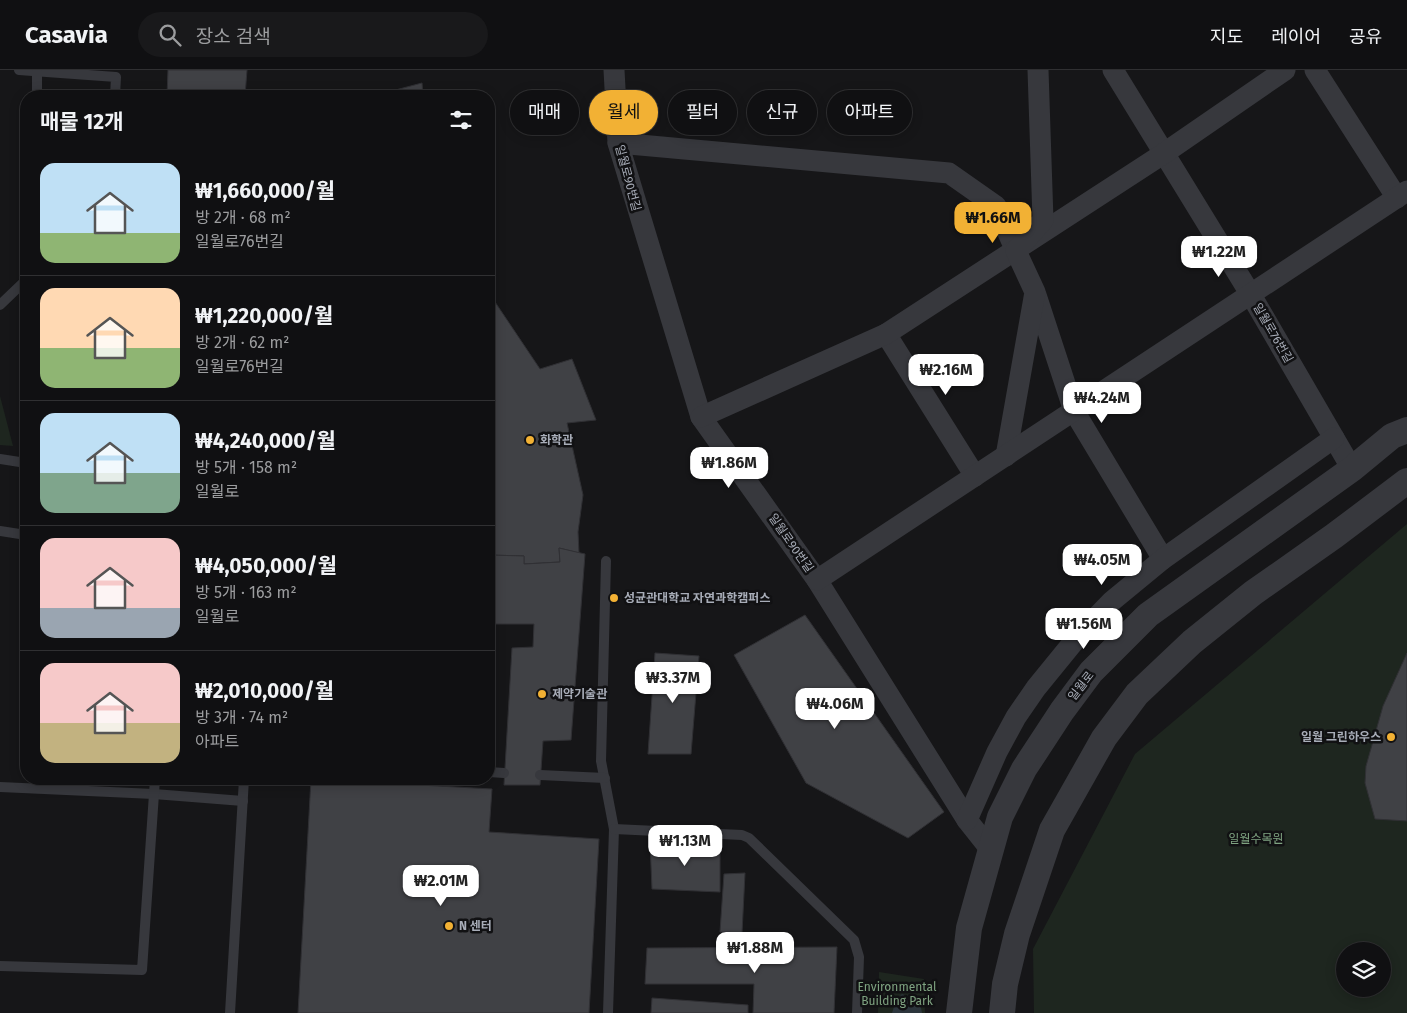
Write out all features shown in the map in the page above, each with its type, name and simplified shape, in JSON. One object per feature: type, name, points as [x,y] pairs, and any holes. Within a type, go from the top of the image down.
[{"type":"street","name":"일월로90번길","points":[[614,70],[618,143],[701,417],[817,580],[968,820],[990,849]]},
{"type":"street","points":[[1016,251],[1043,220],[1038,70]]},
{"type":"street","name":"일월로76번길","points":[[1113,70],[1251,295],[1352,469]]},
{"type":"street","points":[[701,417],[886,334],[1164,154],[1285,70]]},
{"type":"street","points":[[817,580],[1402,194],[1315,70]]},
{"type":"street","points":[[618,143],[949,173],[996,206],[1035,292],[1074,412],[1163,559]]},
{"type":"street","points":[[1006,456],[1035,292]]},
{"type":"street","points":[[886,334],[975,476]]},
{"type":"street","name":"일월로","points":[[959,1013],[969,928],[1000,817],[1024,769],[1062,711],[1091,672],[1148,614],[1352,469],[1392,436],[1407,430]]},
{"type":"street","points":[[968,820],[997,752],[1016,717],[1036,688],[1080,634],[1112,601],[1163,559],[1334,438]]},
{"type":"street","points":[[1002,1013],[1005,984],[1017,934],[1052,830],[1104,738],[1137,694],[1192,642],[1253,592],[1334,536],[1407,480]]},
{"type":"lane","points":[[19,70],[116,77],[115,90]]},
{"type":"lane","points":[[37,71],[37,90]]},
{"type":"lane","points":[[0,304],[20,286]]},
{"type":"lane","points":[[0,459],[20,462]]},
{"type":"lane","points":[[0,531],[20,534]]},
{"type":"lane","points":[[606,561],[601,761],[614,829],[608,1013]]},
{"type":"lane","points":[[495,772],[504,773]]},
{"type":"lane","points":[[540,775],[605,778]]},
{"type":"lane","points":[[0,966],[142,970],[155,785]]},
{"type":"lane","points":[[230,1013],[244,785]]},
{"type":"lane","points":[[0,787],[154,794],[243,801]]},
{"type":"lane","points":[[614,829],[742,835],[749,838],[854,940],[859,957],[858,1013]]},
{"type":"green space","points":[[0,396],[13,446],[0,445]]},
{"type":"green space","name":"일월수목원","points":[[1407,524],[1407,1013],[1034,1013],[1033,949],[1135,754]]},
{"type":"green space","name":"Environmental Building Park","points":[[879,972],[924,979],[925,1013],[878,1013]]},
{"type":"shaded area","points":[[902,994],[920,1003],[922,1013],[892,1013],[896,1001]]},
{"type":"building","points":[[168,70],[247,70],[245,90],[167,90]]},
{"type":"building","points":[[422,83],[423,90],[396,90]]},
{"type":"building","name":"화학관","points":[[495,302],[540,369],[572,359],[596,420],[567,423],[583,495],[578,532],[579,553],[559,548],[560,562],[524,564],[524,556],[495,555]]},
{"type":"building","name":"제약기술관","points":[[559,548],[585,554],[571,740],[543,741],[540,785],[504,785],[512,648],[533,647],[534,624],[495,624],[495,555],[524,556],[524,564],[560,562]]},
{"type":"building","points":[[805,615],[944,812],[908,838],[806,783],[734,655]]},
{"type":"building","points":[[655,653],[699,656],[691,754],[648,754]]},
{"type":"building","name":"일월 그린하우스","points":[[1407,653],[1407,821],[1375,819],[1365,783],[1366,766],[1383,706]]},
{"type":"building","name":"N 센터","points":[[311,785],[420,785],[492,789],[489,832],[599,839],[589,1013],[298,1013]]},
{"type":"building","points":[[650,841],[720,845],[720,892],[652,889]]},
{"type":"building","points":[[745,873],[742,933],[720,932],[724,874]]},
{"type":"building","points":[[837,947],[834,1013],[753,1013],[754,984],[645,984],[647,948]]},
{"type":"building","points":[[652,998],[748,1005],[748,1013],[651,1013]]},
{"type":"place","name":"화학관","points":[[530,440]]},
{"type":"place","name":"성균관대학교 자연과학캠퍼스","points":[[614,598]]},
{"type":"place","name":"제약기술관","points":[[542,694]]},
{"type":"place","name":"일월 그린하우스","points":[[1391,737]]},
{"type":"place","name":"N 센터","points":[[449,926]]}]
